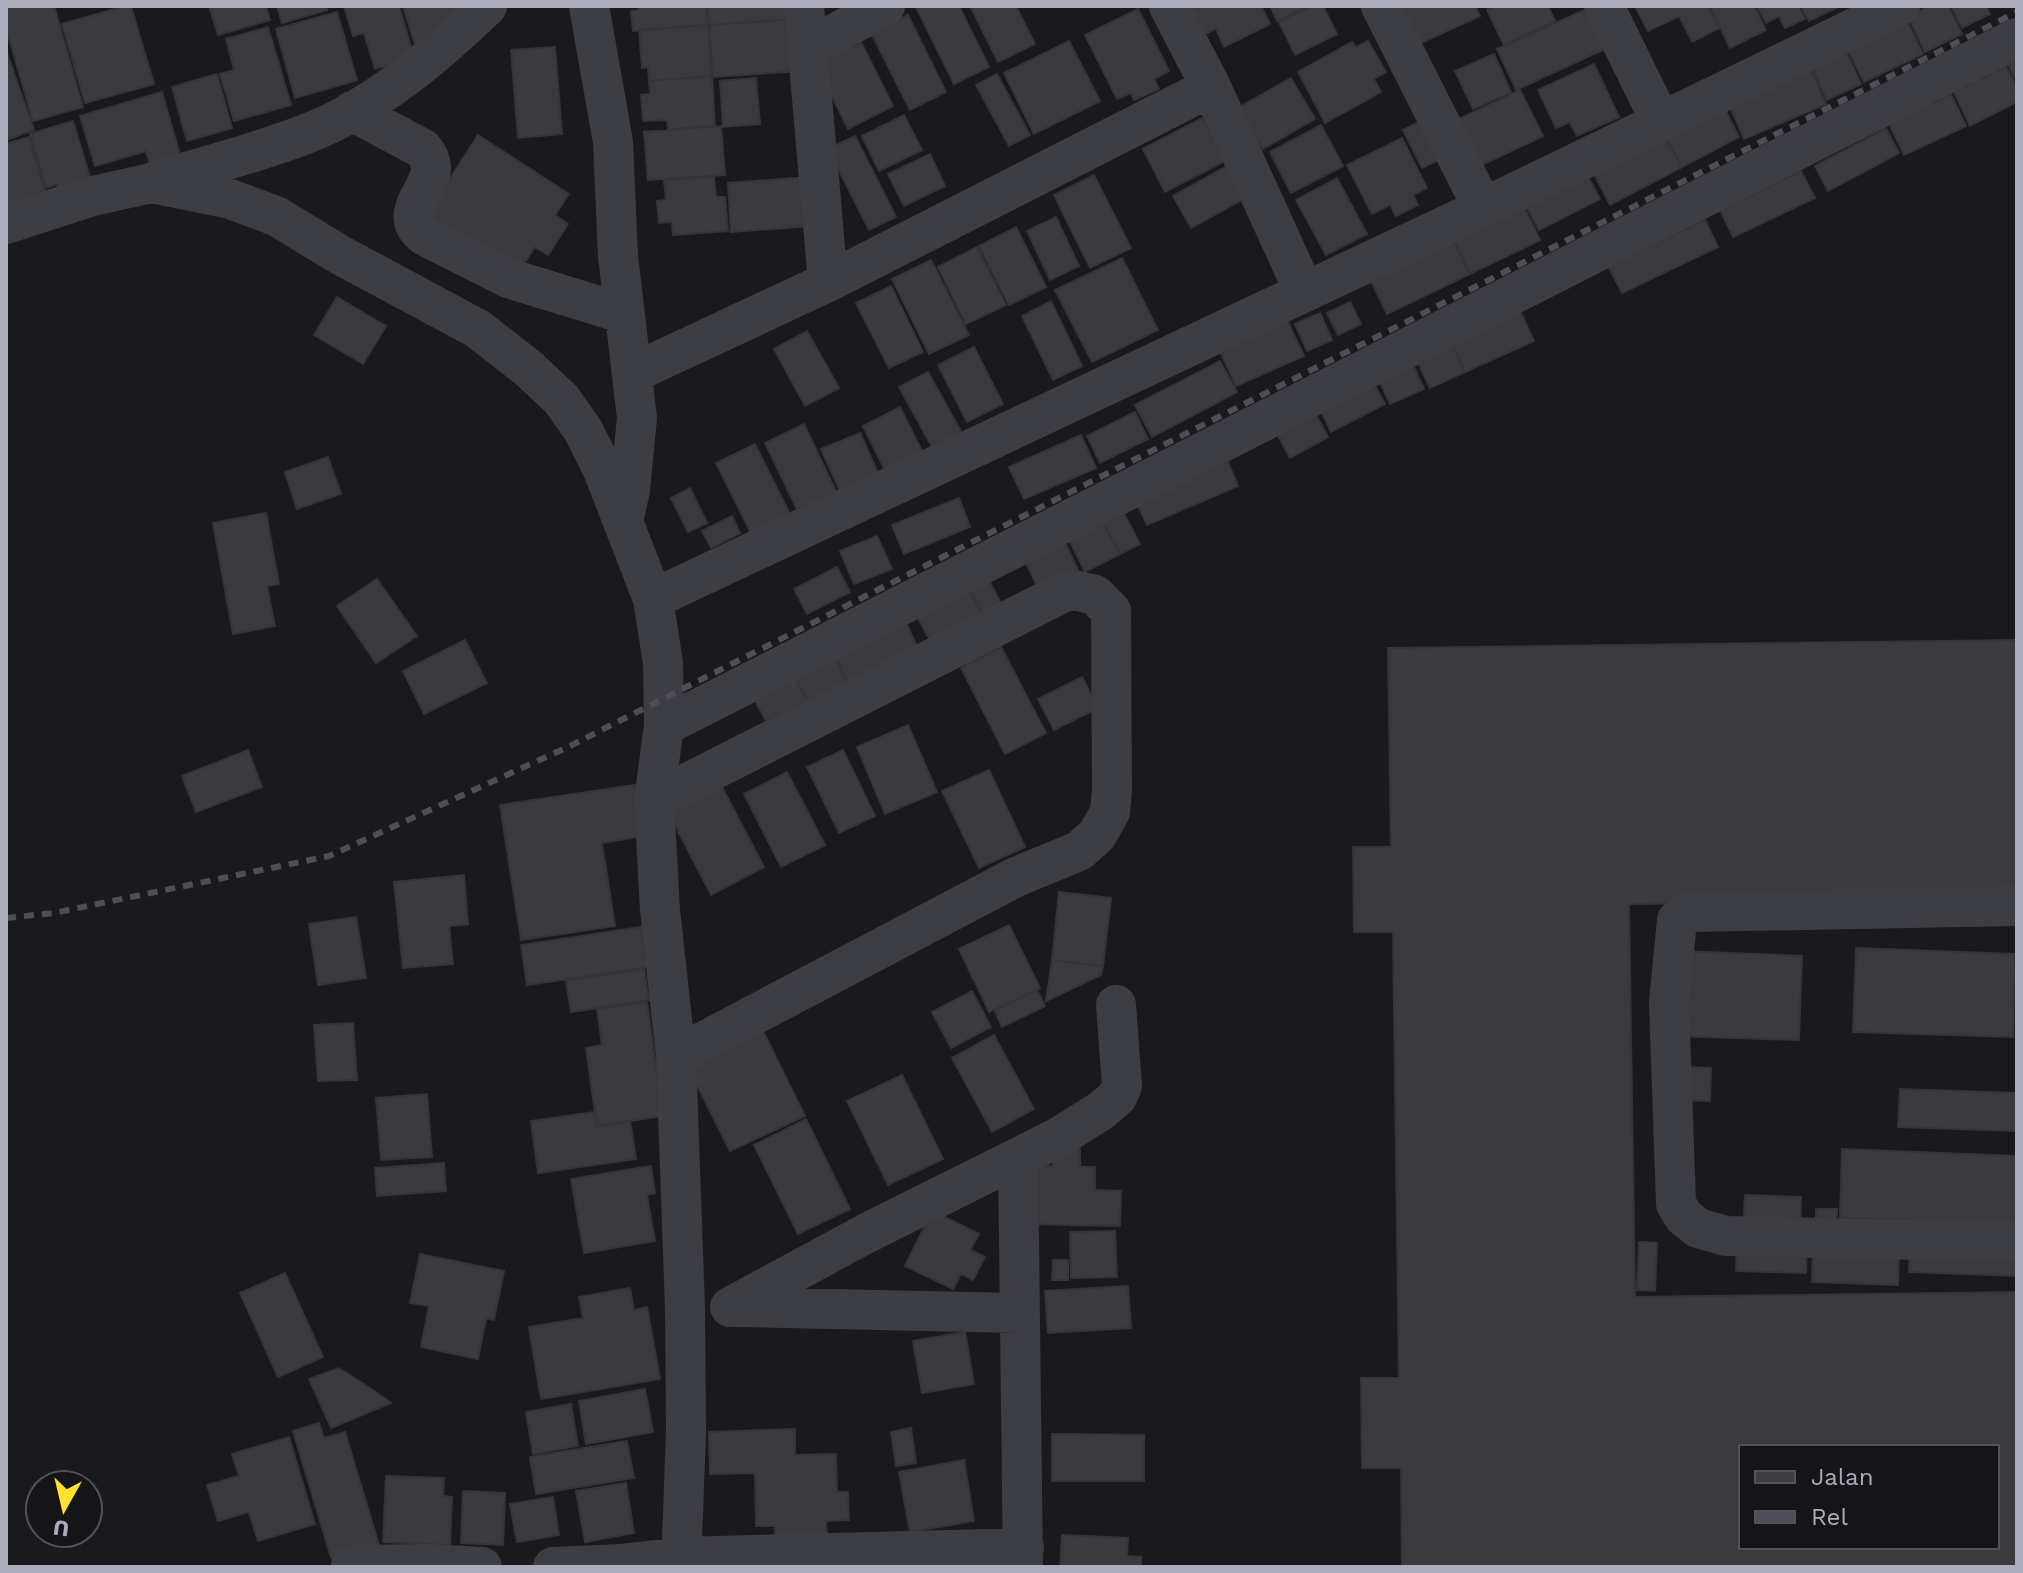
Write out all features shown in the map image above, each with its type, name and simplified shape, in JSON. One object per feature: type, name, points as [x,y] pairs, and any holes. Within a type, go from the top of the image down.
[{"type":"street","points":[[6,224],[307,134],[352,111],[437,50],[487,6]]},
{"type":"street","points":[[589,6],[613,142],[618,256],[637,418],[630,490],[623,521]]},
{"type":"street","points":[[804,6],[828,282]]},
{"type":"street","points":[[807,49],[885,6]]},
{"type":"street","points":[[1169,6],[1211,87],[1304,291]]},
{"type":"street","points":[[1381,6],[1483,208]]},
{"type":"street","points":[[1604,6],[1661,122]]},
{"type":"street","points":[[653,599],[1483,208],[1900,6]]},
{"type":"street","points":[[664,726],[2017,38]]},
{"type":"street","points":[[633,373],[828,282],[1211,87]]},
{"type":"street","points":[[352,111],[423,149],[431,158],[433,168],[430,180],[413,211],[417,230],[425,236],[508,278],[625,314]]},
{"type":"street","points":[[151,183],[230,199],[276,216],[342,256],[478,329],[529,369],[561,399],[583,430],[603,470],[653,599],[663,663],[664,726],[654,800],[660,910],[676,1056],[685,1309],[686,1432],[680,1562]]},
{"type":"street","points":[[654,800],[1070,589],[1095,595],[1111,611],[1112,791],[1110,812],[1097,835],[1079,851],[1016,877],[676,1056]]},
{"type":"street","points":[[2017,906],[1689,912],[1677,920],[1669,1002],[1676,1204],[1684,1217],[1698,1228],[1726,1236],[2017,1242]]},
{"type":"street","points":[[730,1307],[867,1233],[1018,1159],[1102,1110],[1117,1097],[1122,1086],[1116,1005]]},
{"type":"street","points":[[553,1567],[1023,1557],[1018,1159]]},
{"type":"street","points":[[685,1309],[730,1307],[1019,1313]]},
{"type":"street","points":[[351,1565],[482,1567]]},
{"type":"building","points":[[6,6],[54,6],[83,107],[33,121],[6,28]]},
{"type":"building","points":[[131,6],[154,84],[85,103],[62,24]]},
{"type":"building","points":[[209,6],[266,6],[270,20],[218,35]]},
{"type":"building","points":[[277,6],[326,6],[327,10],[282,23]]},
{"type":"building","points":[[344,6],[399,6],[414,57],[375,69],[364,33],[353,36]]},
{"type":"building","points":[[403,6],[470,6],[417,51]]},
{"type":"building","points":[[639,6],[706,6],[708,25],[633,31],[631,11],[639,10]]},
{"type":"building","points":[[707,6],[794,6],[795,19],[709,25]]},
{"type":"building","points":[[923,6],[959,6],[989,67],[954,84],[917,9]]},
{"type":"building","points":[[970,6],[1016,6],[1035,44],[998,62]]},
{"type":"building","points":[[1197,6],[1261,6],[1270,24],[1224,47],[1216,29],[1203,35],[1190,10]]},
{"type":"building","points":[[1270,6],[1307,6],[1277,21]]},
{"type":"building","points":[[1312,6],[1323,6],[1337,34],[1295,55],[1279,22]]},
{"type":"building","points":[[1403,6],[1475,6],[1480,16],[1410,48]]},
{"type":"building","points":[[1495,6],[1548,6],[1555,21],[1504,45],[1487,10]]},
{"type":"building","points":[[1635,6],[1708,6],[1719,28],[1692,42],[1679,16],[1648,31]]},
{"type":"building","points":[[1710,6],[1754,6],[1766,30],[1730,48]]},
{"type":"building","points":[[1757,6],[1798,6],[1805,19],[1785,28],[1779,16],[1766,23]]},
{"type":"building","points":[[1801,6],[1840,6],[1809,21]]},
{"type":"building","points":[[1930,6],[1948,6],[1962,34],[1925,52],[1908,16]]},
{"type":"building","points":[[1951,6],[1986,6],[1990,14],[1962,28]]},
{"type":"building","points":[[1589,8],[1607,48],[1516,90],[1497,49]]},
{"type":"building","points":[[1138,9],[1169,71],[1154,79],[1159,89],[1134,100],[1131,93],[1117,99],[1085,35]]},
{"type":"building","points":[[337,12],[357,80],[295,98],[276,29]]},
{"type":"building","points":[[908,15],[946,92],[910,110],[871,33]]},
{"type":"building","points":[[1905,17],[1923,54],[1864,82],[1846,46]]},
{"type":"building","points":[[795,19],[799,71],[713,77],[709,25]]},
{"type":"building","points":[[708,25],[712,76],[649,81],[648,67],[642,68],[639,30]]},
{"type":"building","points":[[268,27],[291,105],[234,121],[220,74],[234,70],[226,39]]},
{"type":"building","points":[[1069,41],[1100,101],[1034,134],[1004,73]]},
{"type":"building","points":[[1368,41],[1386,72],[1374,79],[1381,92],[1325,123],[1298,72],[1352,42],[1356,47]]},
{"type":"building","points":[[861,42],[893,106],[848,129],[816,64]]},
{"type":"building","points":[[555,47],[562,134],[518,138],[511,50]]},
{"type":"building","points":[[1844,47],[1861,84],[1827,100],[1810,63]]},
{"type":"building","points":[[6,50],[34,130],[6,140]]},
{"type":"building","points":[[1494,54],[1511,92],[1473,109],[1455,71]]},
{"type":"building","points":[[2017,60],[2017,82],[2008,64]]},
{"type":"building","points":[[1594,64],[1619,117],[1577,136],[1570,122],[1556,128],[1538,90]]},
{"type":"building","points":[[1809,66],[1826,104],[1744,139],[1728,102]]},
{"type":"building","points":[[2006,66],[2017,88],[2017,102],[1970,126],[1954,92]]},
{"type":"building","points":[[217,74],[232,128],[187,141],[172,87]]},
{"type":"building","points":[[997,74],[1030,135],[1009,146],[976,85]]},
{"type":"building","points":[[712,76],[715,126],[668,129],[667,120],[643,121],[641,95],[650,94],[649,81]]},
{"type":"building","points":[[756,78],[760,124],[723,127],[720,81]]},
{"type":"building","points":[[1291,78],[1315,119],[1263,149],[1238,108]]},
{"type":"building","points":[[1520,90],[1543,136],[1482,165],[1459,119]]},
{"type":"building","points":[[162,92],[182,162],[152,171],[146,151],[95,166],[80,116]]},
{"type":"building","points":[[1951,94],[1966,126],[1904,155],[1889,124]]},
{"type":"building","points":[[1723,106],[1739,137],[1682,167],[1665,137]]},
{"type":"building","points":[[904,115],[922,150],[879,171],[862,136]]},
{"type":"building","points":[[1202,118],[1225,161],[1165,192],[1143,149]]},
{"type":"building","points":[[73,121],[94,191],[62,201],[57,184],[46,188],[30,134]]},
{"type":"building","points":[[1421,121],[1440,159],[1422,168],[1403,130]]},
{"type":"building","points":[[1321,125],[1343,166],[1291,193],[1270,152]]},
{"type":"building","points":[[721,126],[725,175],[648,180],[644,132]]},
{"type":"building","points":[[1886,128],[1899,153],[1828,191],[1815,166]]},
{"type":"building","points":[[478,135],[569,194],[555,215],[568,224],[548,255],[535,247],[517,274],[426,216]]},
{"type":"building","points":[[855,136],[896,217],[869,230],[828,149]]},
{"type":"building","points":[[29,137],[50,208],[6,221],[6,144]]},
{"type":"building","points":[[1665,137],[1682,167],[1610,205],[1594,174]]},
{"type":"building","points":[[1402,138],[1427,188],[1413,195],[1418,205],[1396,216],[1390,205],[1372,214],[1347,165]]},
{"type":"building","points":[[930,154],[945,186],[904,206],[888,174]]},
{"type":"building","points":[[1229,165],[1247,197],[1191,228],[1173,196]]},
{"type":"building","points":[[1801,171],[1815,198],[1733,237],[1720,210]]},
{"type":"building","points":[[1094,175],[1131,248],[1090,268],[1054,195]]},
{"type":"building","points":[[1587,175],[1600,199],[1539,230],[1526,206]]},
{"type":"building","points":[[714,177],[716,197],[725,197],[728,231],[673,235],[672,222],[659,223],[657,201],[666,200],[664,180]]},
{"type":"building","points":[[808,177],[812,226],[731,232],[728,183]]},
{"type":"building","points":[[1337,178],[1367,234],[1326,255],[1296,200]]},
{"type":"building","points":[[1523,205],[1540,240],[1470,274],[1453,239]]},
{"type":"building","points":[[1056,217],[1079,266],[1050,280],[1027,231]]},
{"type":"building","points":[[1705,220],[1718,247],[1622,293],[1608,266]]},
{"type":"building","points":[[1016,227],[1046,287],[1009,305],[979,246]]},
{"type":"building","points":[[1453,239],[1470,274],[1387,314],[1370,279]]},
{"type":"building","points":[[977,247],[1006,305],[966,324],[938,267]]},
{"type":"building","points":[[1122,258],[1158,330],[1092,362],[1055,290]]},
{"type":"building","points":[[931,260],[969,335],[929,354],[892,279]]},
{"type":"building","points":[[891,286],[923,352],[889,368],[856,303]]},
{"type":"building","points":[[337,297],[386,326],[363,364],[314,335]]},
{"type":"building","points":[[1051,301],[1082,366],[1053,380],[1022,316]]},
{"type":"building","points":[[1350,302],[1361,324],[1338,335],[1327,313]]},
{"type":"building","points":[[1520,311],[1534,341],[1465,372],[1451,342]]},
{"type":"building","points":[[1320,313],[1332,340],[1307,351],[1295,324]]},
{"type":"building","points":[[1287,320],[1304,356],[1236,386],[1220,351]]},
{"type":"building","points":[[807,331],[839,388],[805,406],[774,349]]},
{"type":"building","points":[[1451,342],[1465,372],[1430,388],[1416,358]]},
{"type":"building","points":[[974,347],[1003,404],[967,422],[938,365]]},
{"type":"building","points":[[1220,361],[1237,392],[1152,437],[1135,405]]},
{"type":"building","points":[[1411,361],[1424,389],[1390,404],[1377,376]]},
{"type":"building","points":[[928,372],[963,435],[934,451],[899,387]]},
{"type":"building","points":[[1372,380],[1385,404],[1331,432],[1319,407]]},
{"type":"building","points":[[900,407],[923,453],[886,472],[863,426]]},
{"type":"building","points":[[1314,411],[1328,437],[1290,458],[1276,432]]},
{"type":"building","points":[[1135,412],[1148,439],[1100,463],[1087,436]]},
{"type":"building","points":[[804,424],[841,502],[802,520],[765,443]]},
{"type":"building","points":[[860,433],[884,487],[846,504],[821,449]]},
{"type":"building","points":[[1081,435],[1096,468],[1024,499],[1009,467]]},
{"type":"building","points":[[755,444],[791,516],[752,535],[716,463]]},
{"type":"building","points":[[328,457],[341,494],[297,509],[285,472]]},
{"type":"building","points":[[1227,460],[1238,486],[1147,525],[1135,499]]},
{"type":"building","points":[[690,488],[707,523],[688,532],[671,498]]},
{"type":"building","points":[[959,498],[970,527],[904,554],[892,525]]},
{"type":"building","points":[[1123,512],[1140,544],[1120,554],[1103,522]]},
{"type":"building","points":[[266,513],[279,584],[267,586],[275,626],[233,634],[213,523]]},
{"type":"building","points":[[732,516],[740,533],[711,548],[702,531]]},
{"type":"building","points":[[1103,522],[1120,554],[1085,572],[1069,540]]},
{"type":"building","points":[[877,536],[892,569],[854,584],[840,551]]},
{"type":"building","points":[[1064,540],[1078,570],[1038,588],[1024,558]]},
{"type":"building","points":[[837,567],[850,592],[807,614],[794,589]]},
{"type":"building","points":[[986,575],[1002,605],[983,615],[967,586]]},
{"type":"building","points":[[377,579],[417,636],[376,663],[337,606]]},
{"type":"building","points":[[967,586],[983,615],[931,642],[915,613]]},
{"type":"building","points":[[904,619],[917,646],[847,681],[834,654]]},
{"type":"building","points":[[465,640],[487,683],[424,714],[403,671]]},
{"type":"building","points":[[2017,640],[2017,899],[1629,904],[1635,1297],[2017,1292],[2017,1567],[1402,1567],[1401,1468],[1362,1468],[1361,1378],[1399,1378],[1393,932],[1354,932],[1353,847],[1391,847],[1388,648]]},
{"type":"building","points":[[1001,647],[1046,733],[1005,754],[961,668]]},
{"type":"building","points":[[834,654],[847,681],[807,701],[794,674]]},
{"type":"building","points":[[794,674],[807,701],[766,721],[752,695]]},
{"type":"building","points":[[1082,677],[1098,708],[1054,730],[1038,699]]},
{"type":"building","points":[[908,725],[937,792],[885,814],[857,747]]},
{"type":"building","points":[[248,750],[262,787],[196,812],[182,776]]},
{"type":"building","points":[[843,750],[875,816],[839,833],[807,767]]},
{"type":"building","points":[[989,770],[1025,847],[979,868],[942,791]]},
{"type":"building","points":[[787,772],[825,845],[781,867],[744,794]]},
{"type":"building","points":[[635,785],[644,836],[602,843],[615,926],[521,940],[500,805]]},
{"type":"building","points":[[721,785],[764,867],[711,895],[668,812]]},
{"type":"building","points":[[464,875],[468,924],[449,926],[453,964],[403,968],[394,882]]},
{"type":"building","points":[[1059,892],[1111,898],[1103,966],[1052,960]]},
{"type":"building","points":[[356,917],[366,978],[318,985],[309,924]]},
{"type":"building","points":[[1009,925],[1040,988],[989,1012],[959,949]]},
{"type":"building","points":[[641,927],[647,967],[527,985],[521,945]]},
{"type":"building","points":[[1856,948],[2015,954],[2013,1037],[1853,1032]]},
{"type":"building","points":[[1680,951],[1802,956],[1799,1040],[1676,1036]]},
{"type":"building","points":[[1052,960],[1103,966],[1101,975],[1046,1001]]},
{"type":"building","points":[[644,969],[649,1000],[571,1012],[566,981]]},
{"type":"building","points":[[1037,990],[1045,1006],[1002,1027],[995,1011]]},
{"type":"building","points":[[972,991],[991,1027],[951,1048],[932,1012]]},
{"type":"building","points":[[647,1002],[663,1116],[597,1126],[586,1048],[602,1045],[597,1009]]},
{"type":"building","points":[[353,1023],[357,1080],[318,1081],[314,1025]]},
{"type":"building","points":[[761,1027],[805,1116],[730,1151],[686,1063]]},
{"type":"building","points":[[994,1035],[1034,1109],[992,1132],[952,1058]]},
{"type":"building","points":[[1679,1067],[1711,1068],[1710,1101],[1677,1100]]},
{"type":"building","points":[[902,1075],[943,1159],[888,1185],[847,1101]]},
{"type":"building","points":[[1900,1089],[2017,1093],[2017,1131],[1898,1127]]},
{"type":"building","points":[[427,1094],[432,1157],[381,1160],[376,1098]]},
{"type":"building","points":[[595,1112],[597,1126],[630,1121],[636,1159],[538,1173],[531,1121]]},
{"type":"building","points":[[806,1119],[850,1209],[798,1234],[754,1145]]},
{"type":"building","points":[[1053,1149],[1080,1149],[1080,1167],[1095,1167],[1095,1190],[1121,1191],[1120,1226],[1026,1224],[1032,1165],[1053,1166]]},
{"type":"building","points":[[1842,1149],[2017,1156],[2016,1224],[1840,1218]]},
{"type":"building","points":[[444,1163],[446,1191],[377,1196],[375,1168]]},
{"type":"building","points":[[651,1166],[655,1193],[647,1195],[655,1241],[584,1253],[571,1179]]},
{"type":"building","points":[[1745,1195],[1801,1197],[1800,1236],[1743,1234]]},
{"type":"building","points":[[1816,1209],[1837,1209],[1836,1229],[1816,1228]]},
{"type":"building","points":[[932,1211],[979,1234],[970,1250],[985,1257],[973,1280],[961,1274],[953,1289],[905,1266]]},
{"type":"building","points":[[1115,1231],[1117,1277],[1071,1278],[1070,1232]]},
{"type":"building","points":[[1737,1239],[1807,1242],[1806,1273],[1736,1271]]},
{"type":"building","points":[[1639,1242],[1657,1243],[1655,1291],[1637,1290]]},
{"type":"building","points":[[1813,1247],[1899,1250],[1898,1285],[1812,1282]]},
{"type":"building","points":[[1910,1250],[2017,1254],[2017,1276],[1909,1272]]},
{"type":"building","points":[[420,1254],[504,1271],[494,1320],[486,1318],[478,1359],[421,1347],[429,1306],[410,1303]]},
{"type":"building","points":[[1053,1260],[1068,1260],[1068,1280],[1052,1280]]},
{"type":"building","points":[[285,1273],[323,1357],[278,1377],[240,1293]]},
{"type":"building","points":[[1128,1286],[1131,1328],[1048,1333],[1045,1291]]},
{"type":"building","points":[[630,1288],[634,1310],[647,1307],[660,1379],[541,1399],[529,1327],[583,1318],[579,1297]]},
{"type":"building","points":[[965,1332],[974,1384],[922,1393],[913,1341]]},
{"type":"building","points":[[339,1368],[391,1403],[331,1428],[309,1379]]},
{"type":"building","points":[[645,1389],[653,1432],[586,1444],[579,1401]]},
{"type":"building","points":[[571,1404],[578,1446],[533,1454],[526,1412]]},
{"type":"building","points":[[319,1423],[324,1438],[345,1432],[379,1545],[331,1558],[293,1431]]},
{"type":"building","points":[[911,1428],[916,1463],[896,1466],[891,1432]]},
{"type":"building","points":[[795,1429],[795,1455],[836,1454],[837,1492],[848,1492],[849,1520],[826,1521],[827,1536],[775,1537],[775,1526],[756,1526],[755,1473],[710,1474],[709,1432]]},
{"type":"building","points":[[1052,1434],[1144,1435],[1144,1481],[1052,1481]]},
{"type":"building","points":[[289,1437],[315,1524],[258,1541],[249,1512],[218,1521],[207,1485],[239,1476],[232,1454]]},
{"type":"building","points":[[627,1441],[634,1478],[536,1494],[530,1457]]},
{"type":"building","points":[[964,1460],[974,1521],[910,1532],[899,1472]]},
{"type":"building","points":[[386,1476],[444,1478],[443,1496],[452,1497],[450,1545],[383,1542]]},
{"type":"building","points":[[626,1483],[634,1533],[585,1542],[576,1491]]},
{"type":"building","points":[[463,1491],[505,1493],[503,1545],[461,1543]]},
{"type":"building","points":[[553,1497],[559,1535],[517,1542],[510,1504]]},
{"type":"building","points":[[1062,1535],[1128,1538],[1127,1556],[1141,1557],[1141,1567],[1060,1567]]},
{"type":"railway","points":[[6,918],[54,913],[329,856],[568,747],[2017,12]]}]
